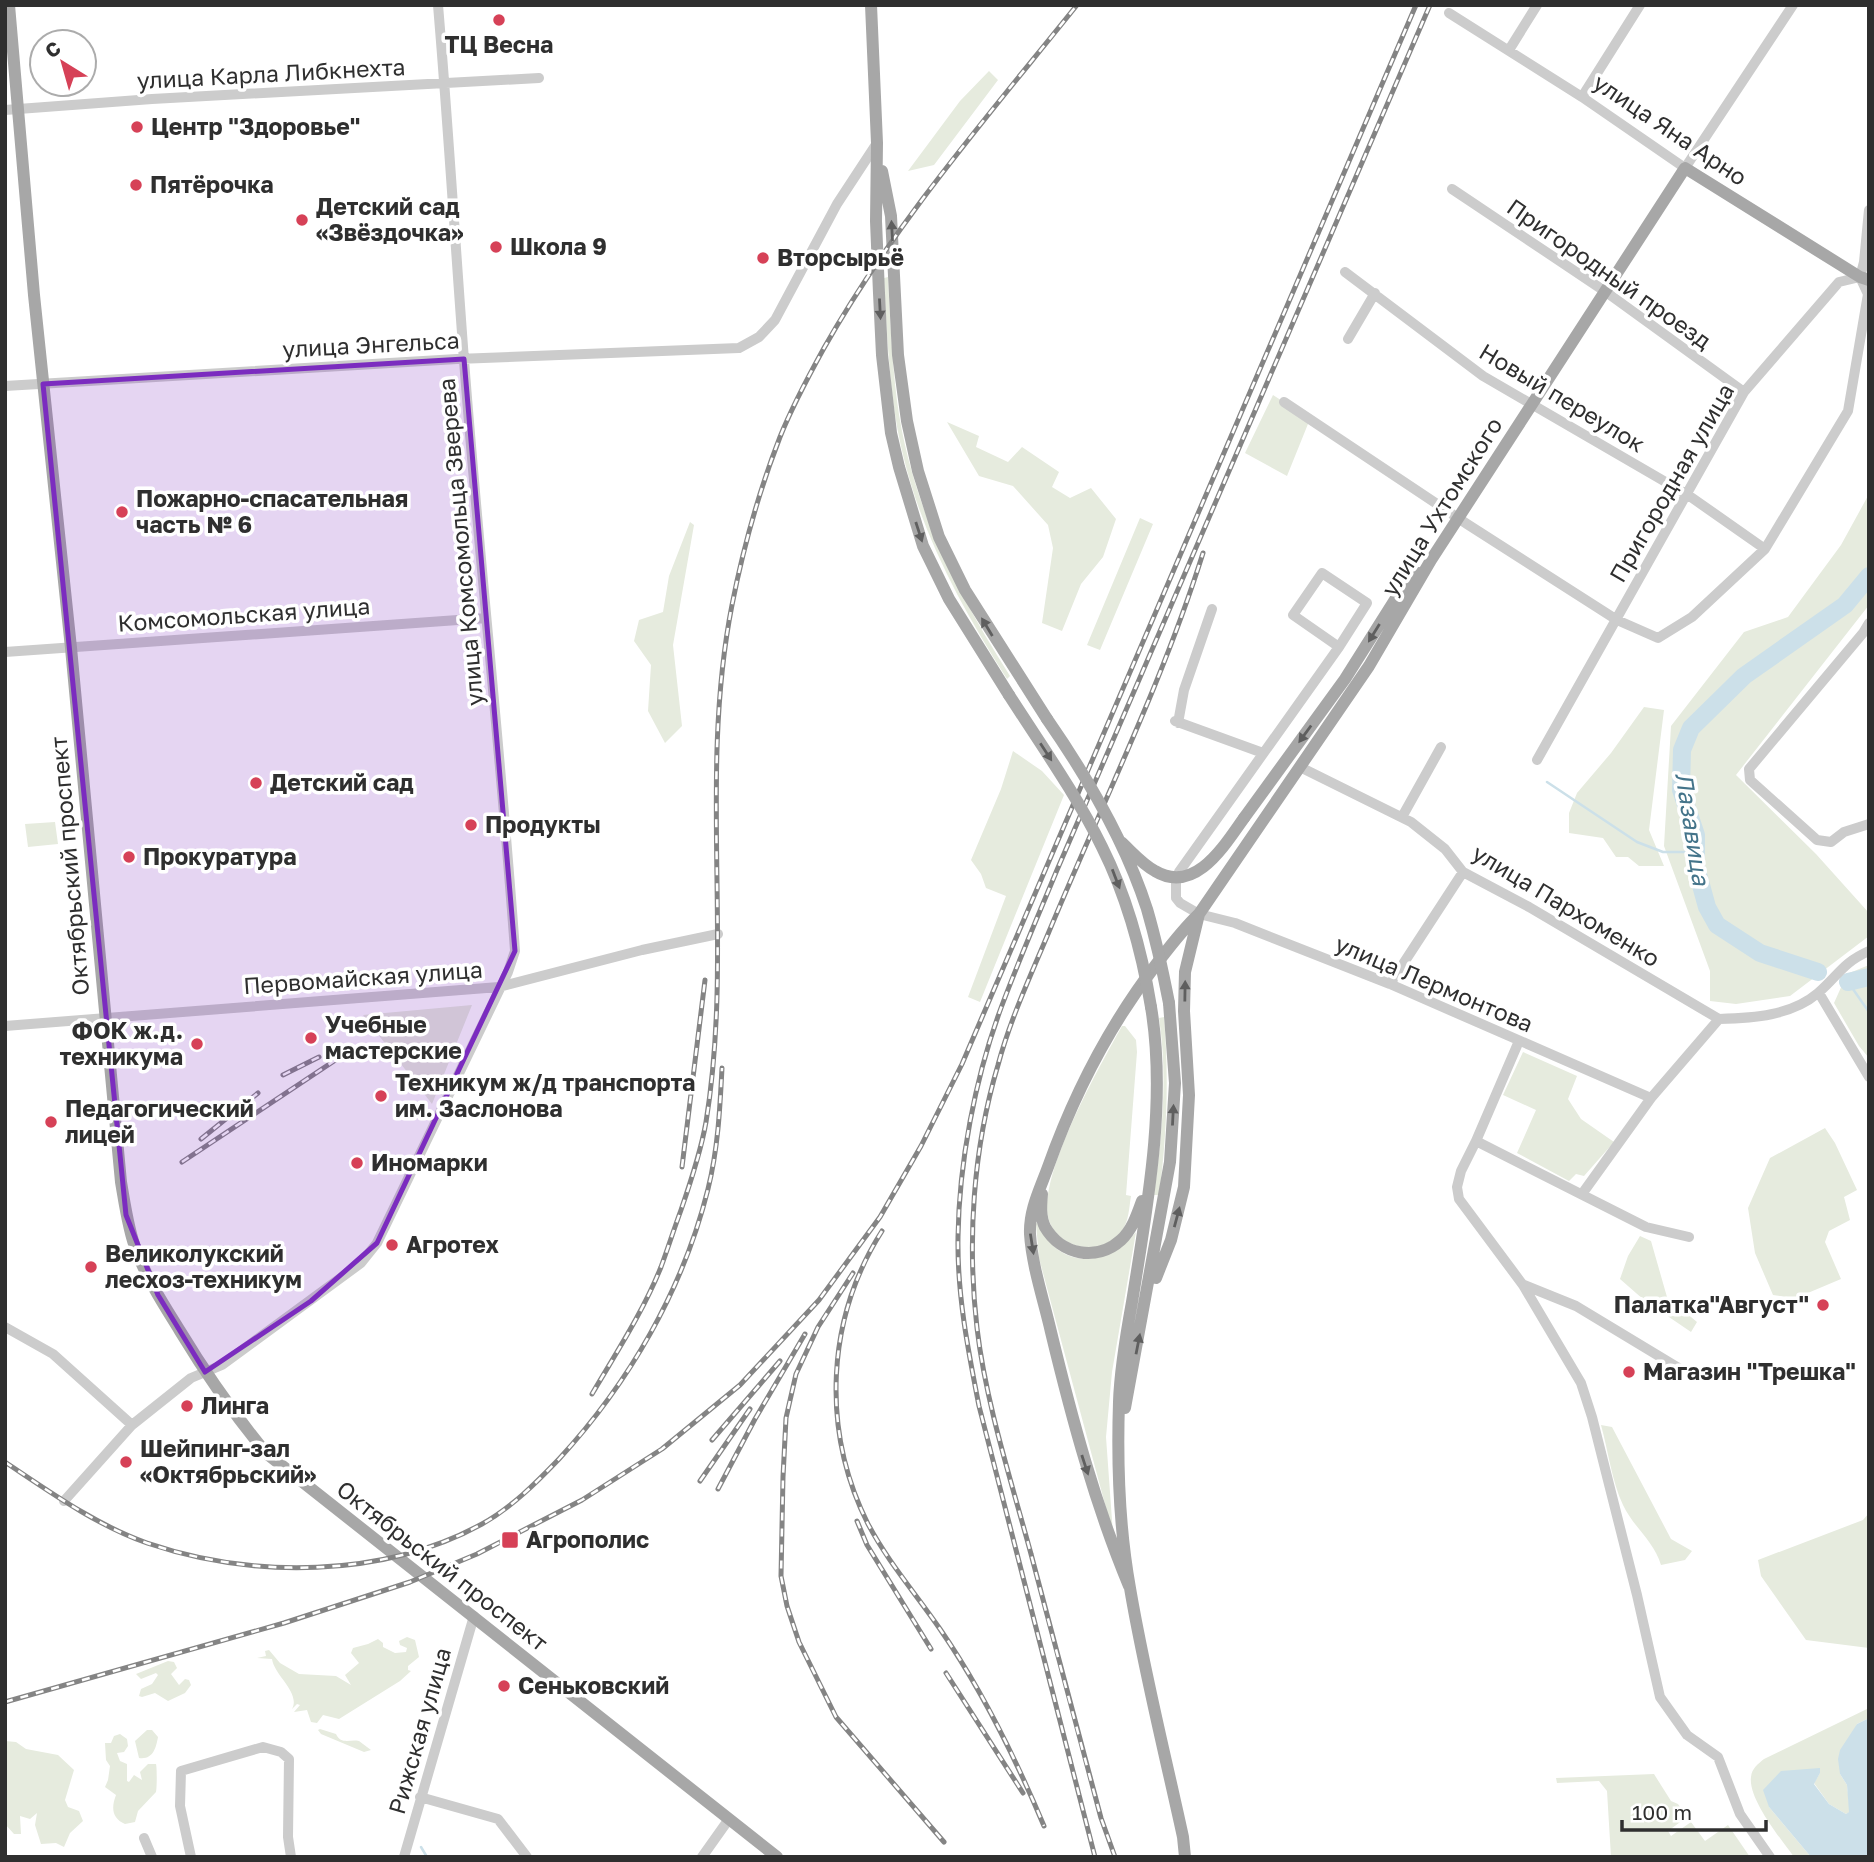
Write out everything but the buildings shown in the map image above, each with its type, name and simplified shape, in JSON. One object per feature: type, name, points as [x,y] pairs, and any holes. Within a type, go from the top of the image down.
[{"type":"main road","name":"Октябрьский проспект","points":[[9,5],[12,109],[71,648],[121,1182],[136,1249],[158,1295],[205,1372],[266,1453],[777,1857]]},
{"type":"main road","points":[[871,5],[882,355],[888,411],[899,467],[923,546],[949,599],[1065,781],[1103,848],[1117,880],[1142,960],[1151,1007],[1157,1056],[1157,1085],[1149,1185],[1124,1348],[1119,1403],[1121,1515],[1129,1586],[1185,1857]]},
{"type":"main road","points":[[877,143],[891,216],[898,355],[907,421],[918,471],[939,537],[984,622],[1080,767],[1118,839],[1146,907],[1159,952],[1169,1003],[1175,1083],[1170,1162],[1120,1432]]},
{"type":"main road","name":"улица Яна Арно","points":[[1685,168],[1865,278]]},
{"type":"main road","name":"улица Ухтомского","points":[[1044,1178],[1076,1099],[1116,1022],[1135,992],[1184,928],[1199,914],[1369,666],[1431,560],[1685,168]]},
{"type":"main road","points":[[1118,839],[1156,872],[1168,876],[1188,876],[1216,857],[1345,679],[1398,595],[1431,560]]},
{"type":"main road","points":[[1145,1304],[1171,1240],[1184,1187],[1189,1095],[1184,1011],[1185,972],[1199,914]]},
{"type":"main road","points":[[1044,1178],[1041,1213],[1044,1226],[1059,1244],[1080,1253],[1106,1250],[1121,1240],[1132,1225],[1149,1185]]},
{"type":"main road","points":[[1044,1178],[1032,1213],[1030,1234],[1035,1263],[1079,1446],[1129,1586]]},
{"type":"street","name":"улица Комсомольца Зверева","points":[[64,1501],[132,1425],[191,1378],[222,1365],[361,1263],[377,1243],[508,972],[515,951],[505,808],[464,359],[438,5]]},
{"type":"street","points":[[1509,50],[1536,5]]},
{"type":"street","points":[[1582,97],[1640,5]]},
{"type":"street","name":"улица Ухтомского","points":[[1685,168],[1793,5]]},
{"type":"street","name":"улица Яна Арно","points":[[1449,13],[1582,97],[1685,168]]},
{"type":"street","name":"улица Карла Либкнехта","points":[[12,109],[539,78]]},
{"type":"street","name":"улица Энгельса","points":[[5,386],[464,359],[739,348],[759,337],[775,320],[837,204],[877,143]]},
{"type":"street","name":"Пригородный проезд","points":[[1452,189],[1606,292],[1744,392]]},
{"type":"street","points":[[1284,402],[1617,620],[1658,638],[1692,617],[1765,550],[1848,411],[1868,294],[1865,278],[1869,210]]},
{"type":"street","name":"Новый переулок","points":[[1345,272],[1483,376],[1688,495],[1765,550]]},
{"type":"street","name":"Пригородная улица","points":[[1537,760],[1744,392],[1839,282],[1865,278]]},
{"type":"street","points":[[1348,339],[1375,293]]},
{"type":"street","points":[[1199,914],[1176,898],[1179,872],[1339,647],[1367,603],[1322,573],[1293,615],[1339,647]]},
{"type":"street","points":[[1212,609],[1176,722],[1263,753]]},
{"type":"street","name":"Комсомольская улица","points":[[5,652],[486,618]]},
{"type":"street","points":[[1869,623],[1866,635],[1749,769],[1750,780],[1817,840],[1831,842],[1844,832],[1869,824]]},
{"type":"street","points":[[1402,817],[1441,747]]},
{"type":"street","name":"улица Пархоменко","points":[[1300,767],[1411,821],[1445,849],[1463,872],[1529,907],[1719,1020]]},
{"type":"street","points":[[1391,984],[1463,872]]},
{"type":"street","name":"улица Лермонтова","points":[[1199,914],[1235,923],[1391,984],[1651,1098]]},
{"type":"street","name":"Первомайская улица","points":[[5,1026],[499,987],[642,950],[718,934]]},
{"type":"street","points":[[1582,1194],[1651,1098],[1719,1020],[1768,1015],[1794,1008],[1819,993],[1850,959],[1869,951]]},
{"type":"street","points":[[1819,993],[1869,1077]]},
{"type":"street","points":[[1519,1041],[1461,1171],[1457,1187],[1459,1199],[1523,1285],[1581,1382],[1634,1582],[1660,1697],[1687,1735],[1718,1757],[1740,1814],[1770,1857]]},
{"type":"street","points":[[1476,1141],[1646,1227],[1689,1237]]},
{"type":"street","points":[[1523,1285],[1576,1306],[1682,1370]]},
{"type":"street","points":[[5,1327],[53,1354],[132,1425]]},
{"type":"street","name":"Рижская улица","points":[[404,1857],[474,1616]]},
{"type":"street","points":[[179,1857],[190,1856],[180,1806],[181,1771],[263,1747],[281,1752],[289,1759],[288,1838],[291,1857]]},
{"type":"street","points":[[420,1797],[498,1819],[527,1857]]},
{"type":"street","points":[[702,1857],[729,1819]]},
{"type":"street","points":[[144,1838],[152,1857]]},
{"type":"highlighted area","points":[[464,359],[515,951],[377,1243],[311,1301],[205,1372],[158,1295],[126,1215],[43,384]]},
{"type":"shaded area","points":[[989,71],[998,80],[934,165],[908,171],[960,101]]},
{"type":"shaded area","points":[[888,277],[897,401],[913,475],[938,544],[971,611],[1010,676],[1007,679],[950,580],[934,546],[908,476],[891,385],[884,278]]},
{"type":"shaded area","points":[[1273,395],[1310,419],[1287,476],[1245,453]]},
{"type":"shaded area","points":[[947,422],[979,436],[976,447],[1008,462],[1022,447],[1059,472],[1052,487],[1070,498],[1091,488],[1116,519],[1103,557],[1081,584],[1062,631],[1042,623],[1053,548],[1048,525],[1013,486],[979,476]]},
{"type":"shaded area","points":[[1869,494],[1869,605],[1736,775],[1816,854],[1869,913],[1869,936],[1790,996],[1736,1004],[1710,1001],[1710,971],[1664,846],[1671,726],[1744,632],[1788,617],[1841,545]]},
{"type":"shaded area","points":[[1140,518],[1153,524],[1100,650],[1087,645]]},
{"type":"shaded area","points":[[690,522],[694,525],[673,645],[682,726],[665,743],[648,711],[651,665],[634,641],[639,620],[663,612],[669,576]]},
{"type":"shaded area","points":[[1644,707],[1664,710],[1649,830],[1664,866],[1639,866],[1628,857],[1616,857],[1603,838],[1569,833],[1569,813],[1577,793],[1611,753]]},
{"type":"shaded area","points":[[1013,751],[1042,771],[1064,795],[980,1002],[968,997],[1006,896],[986,888],[981,874],[971,860],[1001,789]]},
{"type":"shaded area","points":[[55,822],[58,844],[28,847],[25,824]]},
{"type":"shaded area","points":[[1869,965],[1869,1058],[1834,1003],[1847,974]]},
{"type":"shaded area","points":[[472,1005],[432,1104],[363,1015]]},
{"type":"shaded area","points":[[1164,1017],[1167,1084],[1164,1150],[1159,1195],[1154,1195],[1163,1106],[1159,1018]]},
{"type":"shaded area","points":[[1122,1026],[1125,1026],[1136,1040],[1137,1052],[1126,1195],[1131,1196],[1128,1215],[1124,1228],[1111,1241],[1100,1246],[1075,1245],[1055,1232],[1049,1221],[1049,1188],[1064,1141]]},
{"type":"shaded area","points":[[1523,1052],[1577,1076],[1568,1099],[1581,1119],[1614,1142],[1584,1176],[1576,1174],[1569,1181],[1517,1153],[1536,1110],[1503,1095]]},
{"type":"shaded area","points":[[1825,1128],[1857,1190],[1844,1197],[1850,1220],[1829,1231],[1825,1242],[1841,1279],[1796,1298],[1773,1295],[1755,1253],[1748,1208],[1770,1158]]},
{"type":"shaded area","points":[[1038,1221],[1046,1237],[1057,1249],[1082,1259],[1111,1253],[1136,1232],[1112,1372],[1106,1437],[1113,1534],[1039,1258]]},
{"type":"shaded area","points":[[1640,1236],[1651,1241],[1667,1297],[1697,1322],[1691,1332],[1644,1300],[1620,1279],[1628,1256]]},
{"type":"shaded area","points":[[1601,1425],[1612,1427],[1671,1539],[1692,1551],[1685,1560],[1661,1565],[1654,1549],[1623,1505]]},
{"type":"shaded area","points":[[1869,1513],[1869,1648],[1806,1640],[1761,1576],[1758,1560],[1863,1520]]},
{"type":"shaded area","points":[[407,1637],[415,1640],[419,1657],[408,1666],[411,1671],[400,1681],[339,1719],[323,1715],[317,1723],[311,1722],[307,1710],[294,1712],[300,1705],[297,1704],[292,1709],[293,1697],[272,1659],[257,1658],[266,1656],[265,1651],[269,1650],[280,1663],[299,1674],[336,1676],[351,1685],[345,1675],[359,1663],[351,1653],[353,1648],[378,1639],[383,1643],[383,1647],[395,1653],[406,1652],[407,1648],[400,1645],[399,1641]]},
{"type":"shaded area","points":[[168,1661],[174,1662],[177,1668],[171,1674],[179,1685],[185,1679],[189,1680],[191,1685],[185,1693],[168,1701],[155,1693],[139,1696],[141,1689],[152,1684],[158,1675],[156,1673],[141,1679],[136,1674]]},
{"type":"shaded area","points":[[1869,1708],[1869,1718],[1857,1724],[1840,1774],[1847,1785],[1850,1812],[1846,1814],[1829,1804],[1814,1783],[1820,1773],[1769,1807],[1811,1857],[1794,1857],[1760,1807],[1751,1786],[1753,1771],[1764,1759]]},
{"type":"shaded area","points":[[147,1730],[152,1730],[158,1737],[156,1745],[151,1755],[139,1758],[135,1741]]},
{"type":"shaded area","points":[[318,1730],[336,1734],[343,1741],[359,1741],[371,1750],[364,1752],[321,1734]]},
{"type":"shaded area","points":[[120,1734],[127,1739],[128,1746],[124,1752],[117,1753],[120,1761],[127,1764],[127,1781],[134,1775],[142,1780],[140,1772],[148,1764],[156,1764],[157,1769],[156,1792],[138,1811],[135,1822],[125,1824],[117,1819],[114,1812],[116,1795],[105,1787],[110,1766],[106,1760],[105,1743],[111,1743],[114,1736]]},
{"type":"shaded area","points":[[5,1741],[16,1742],[26,1749],[58,1755],[74,1770],[65,1800],[68,1807],[79,1811],[83,1821],[70,1833],[64,1847],[56,1843],[41,1844],[35,1825],[37,1813],[30,1819],[20,1816],[21,1834],[14,1834],[5,1824]]},
{"type":"shaded area","points":[[1654,1774],[1671,1801],[1678,1804],[1687,1817],[1668,1831],[1671,1836],[1691,1822],[1705,1841],[1728,1825],[1750,1857],[1611,1857],[1607,1791],[1599,1781],[1557,1783],[1556,1778]]},
{"type":"water","points":[[1869,1718],[1869,1857],[1811,1857],[1769,1807],[1763,1790],[1781,1771],[1820,1768],[1814,1784],[1829,1804],[1846,1814],[1849,1812],[1847,1785],[1840,1774],[1838,1759],[1840,1750],[1857,1724]]},
{"type":"waterway","name":"Лазавица","points":[[1818,972],[1760,953],[1717,925],[1707,907],[1696,867],[1696,835],[1681,790],[1682,750],[1691,728],[1744,676],[1845,605],[1869,576]]},
{"type":"waterway","points":[[1547,782],[1637,842],[1663,852],[1696,852]]},
{"type":"waterway","name":"Лазавица","points":[[1848,982],[1869,977]]},
{"type":"waterway","points":[[1848,982],[1869,1012]]},
{"type":"waterway","points":[[421,1847],[427,1857]]},
{"type":"railway","points":[[592,1394],[654,1284],[699,1155],[704,1133],[714,1057],[717,993],[716,799],[722,670],[741,563],[772,457],[800,392],[851,302],[911,214],[1077,5]]},
{"type":"railway","points":[[5,1702],[284,1623],[410,1582],[477,1554],[582,1500],[662,1449],[740,1385],[819,1300],[880,1217],[921,1146],[962,1064],[1416,5]]},
{"type":"railway","points":[[1095,1857],[979,1406],[967,1343],[959,1280],[958,1237],[961,1180],[970,1121],[983,1063],[1028,939],[1430,5]]},
{"type":"railway","points":[[1115,1857],[1101,1818],[986,1385],[974,1295],[974,1195],[983,1129],[1008,1032],[1150,698],[1203,553]]},
{"type":"railway","points":[[682,1167],[705,980]]},
{"type":"railway","points":[[283,1075],[319,1057]]},
{"type":"railway","points":[[182,1162],[337,1059]]},
{"type":"railway","points":[[5,1462],[74,1507],[128,1536],[188,1555],[230,1563],[273,1567],[360,1563],[403,1555],[444,1542],[493,1518],[532,1486],[584,1430],[630,1367],[668,1299],[684,1263],[708,1189],[716,1144],[722,1068]]},
{"type":"railway","points":[[201,1139],[258,1093]]},
{"type":"railway","points":[[882,1231],[863,1265],[841,1338],[836,1375],[842,1451],[868,1524],[884,1552],[940,1629],[984,1700],[1044,1826]]},
{"type":"railway","points":[[853,1273],[818,1327],[796,1374],[786,1418],[781,1576],[787,1606],[799,1642],[836,1717],[944,1842]]},
{"type":"railway","points":[[718,1489],[805,1334]]},
{"type":"railway","points":[[712,1440],[780,1361]]},
{"type":"railway","points":[[700,1481],[750,1409]]},
{"type":"railway","points":[[857,1521],[867,1545],[931,1649]]},
{"type":"railway","points":[[946,1673],[1023,1793]]},
{"type":"place","name":"ТЦ Весна","points":[[499,20]]},
{"type":"place","name":"Центр \"Здоровье\"","points":[[137,127]]},
{"type":"place","name":"Пятёрочка","points":[[136,185]]},
{"type":"place","name":"Детский сад «Звёздочка»","points":[[302,220]]},
{"type":"place","name":"Школа 9","points":[[496,247]]},
{"type":"place","name":"Вторсырьё","points":[[763,258]]},
{"type":"place","name":"Пожарно-спасательная часть № 6","points":[[122,512]]},
{"type":"place","name":"Детский сад","points":[[256,783]]},
{"type":"place","name":"Продукты","points":[[471,825]]},
{"type":"place","name":"Прокуратура","points":[[129,857]]},
{"type":"place","name":"Учебные мастерские","points":[[311,1038]]},
{"type":"place","name":"ФОК ж.д. техникума","points":[[197,1044]]},
{"type":"place","name":"Техникум ж/д транспорта им. Заслонова","points":[[381,1096]]},
{"type":"place","name":"Педагогический лицей","points":[[51,1122]]},
{"type":"place","name":"Иномарки","points":[[357,1163]]},
{"type":"place","name":"Агротех","points":[[392,1245]]},
{"type":"place","name":"Великолукский лесхоз-техникум","points":[[91,1267]]},
{"type":"place","name":"Палатка\"Август\"","points":[[1823,1305]]},
{"type":"place","name":"Магазин \"Трешка\"","points":[[1629,1372]]},
{"type":"place","name":"Линга","points":[[187,1406]]},
{"type":"place","name":"Шейпинг-зал «Октябрьский»","points":[[126,1462]]},
{"type":"place","name":"Агрополис","points":[[510,1540]]},
{"type":"place","name":"Сеньковский","points":[[504,1686]]}]
